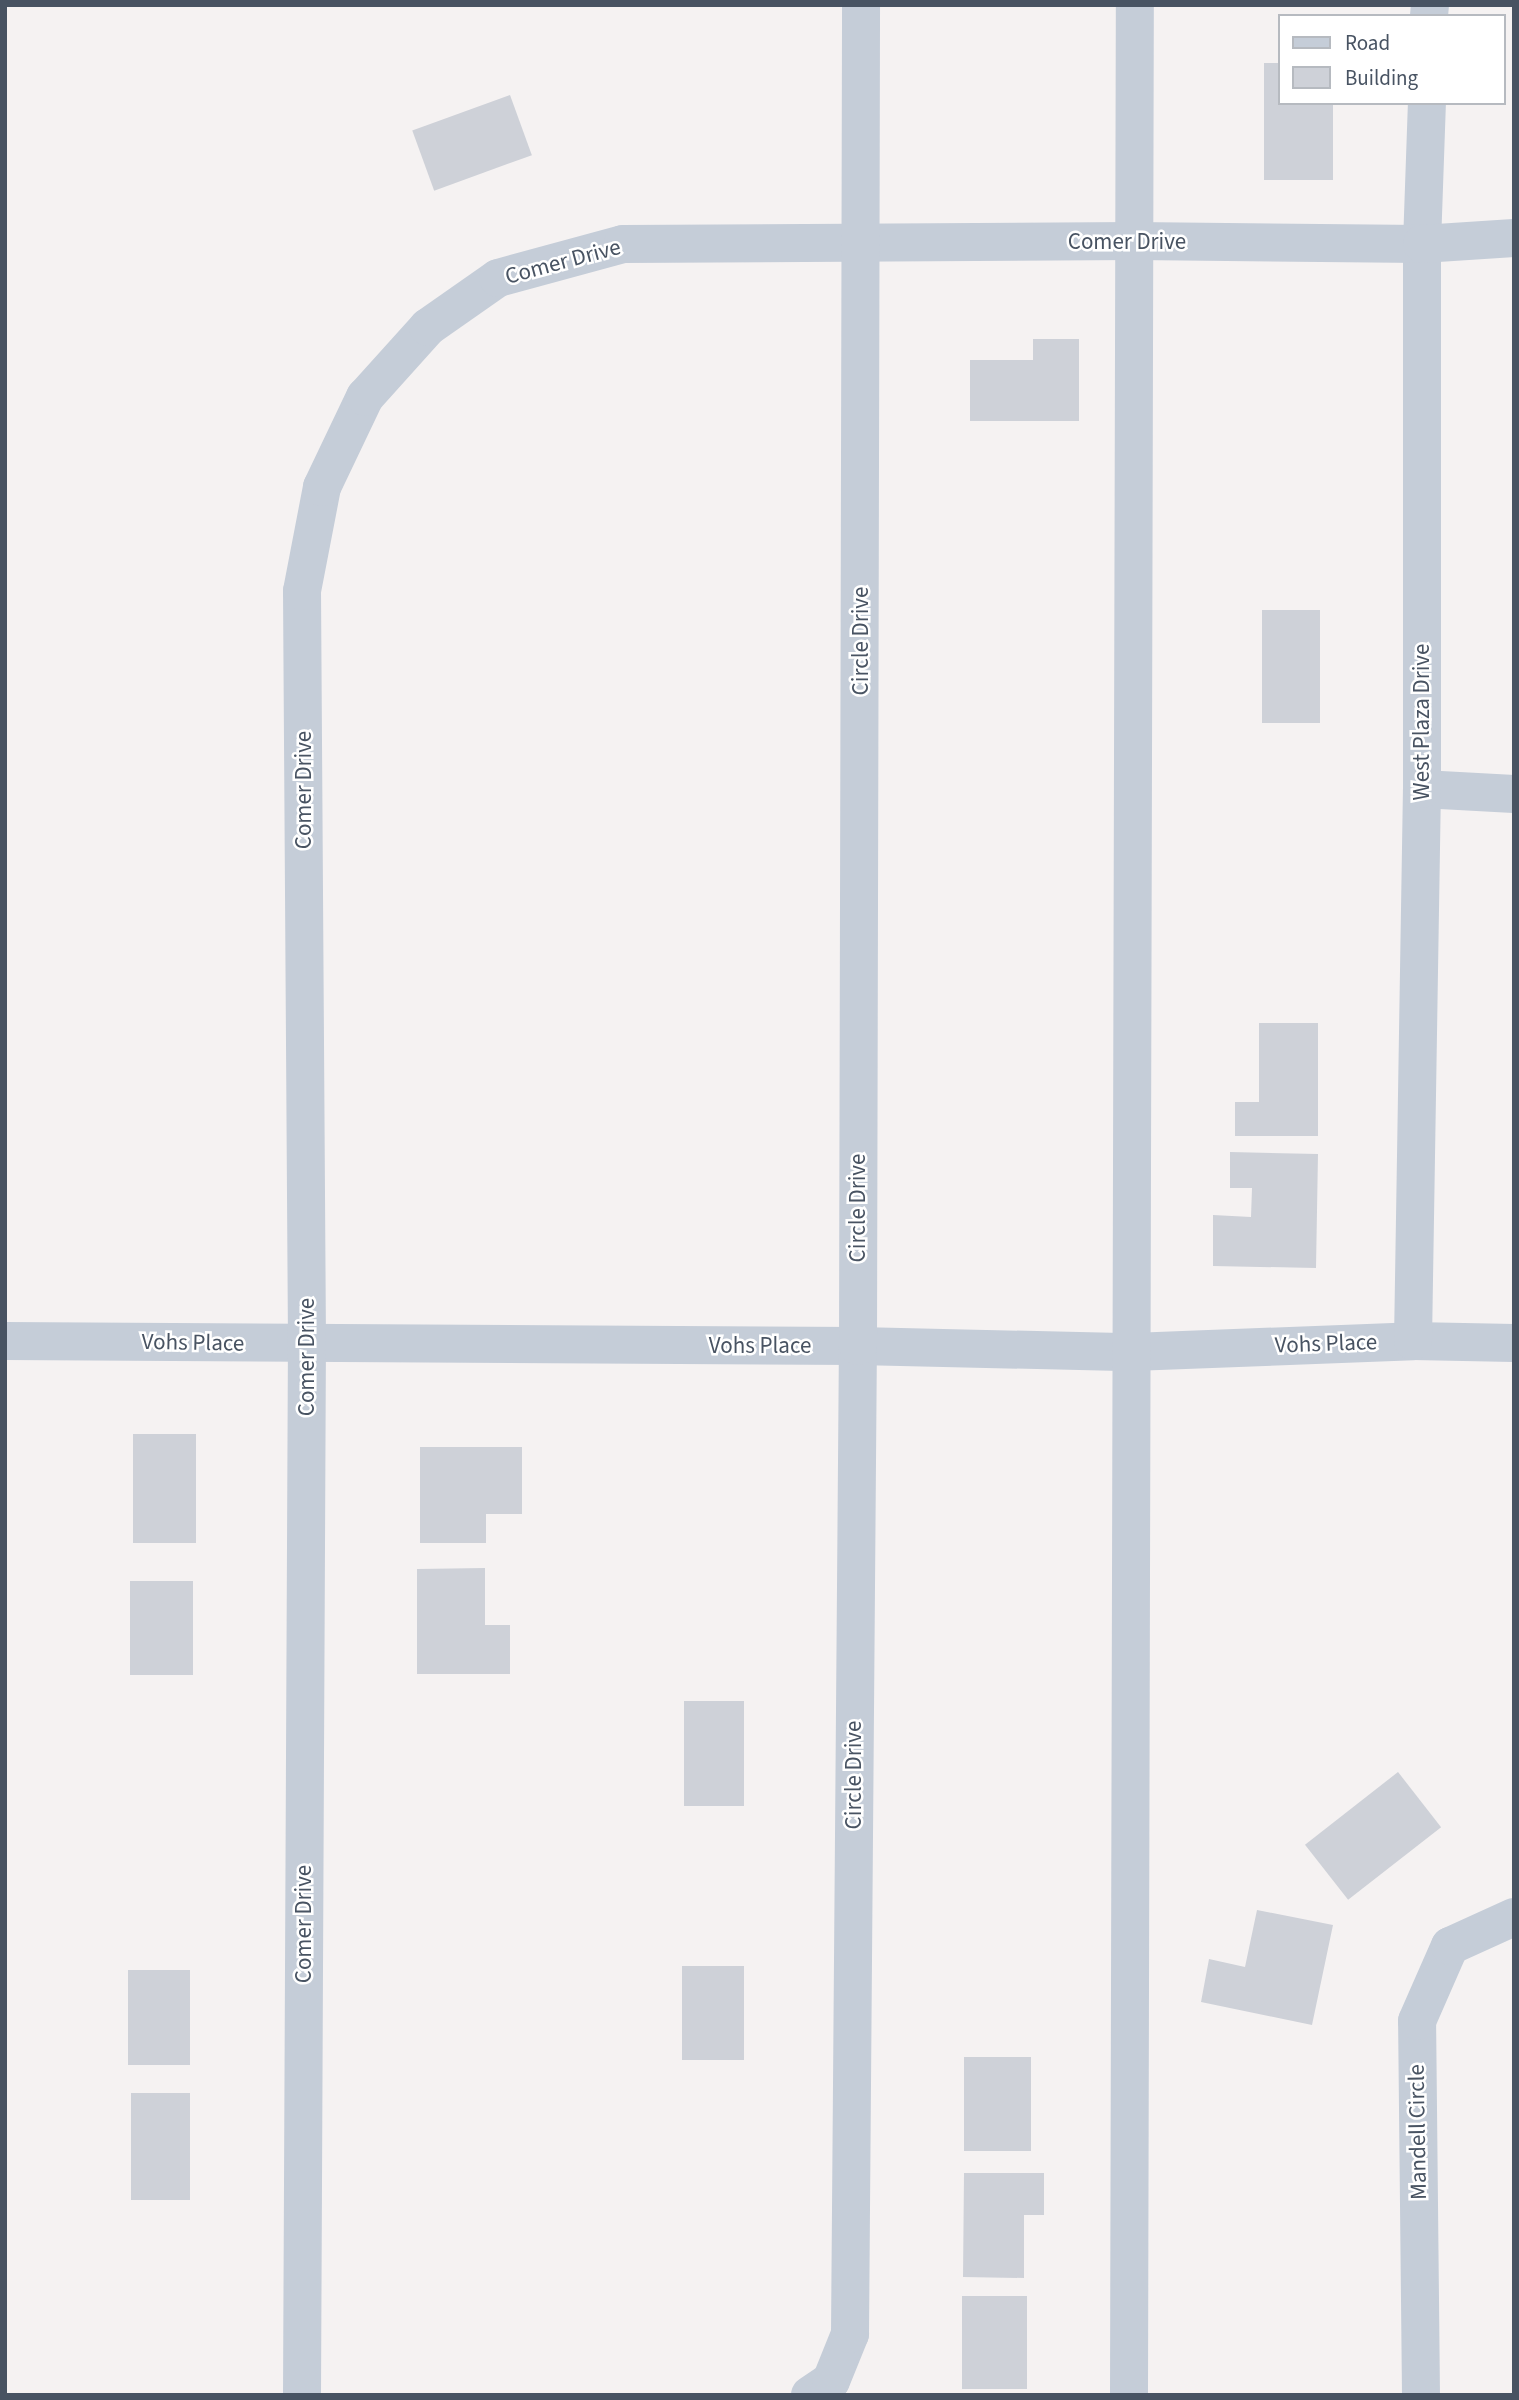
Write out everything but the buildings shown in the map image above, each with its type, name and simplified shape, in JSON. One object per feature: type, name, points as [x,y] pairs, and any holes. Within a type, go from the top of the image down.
[{"type":"street","name":"Circle Drive","points":[[810,2395],[831,2381],[850,2334],[858,1346],[861,5]]},
{"type":"street","points":[[1129,2395],[1135,5]]},
{"type":"street","name":"West Plaza Drive","points":[[1413,1341],[1422,789],[1422,244],[1427,105]]},
{"type":"street","name":"Comer Drive","points":[[302,2395],[307,1344],[302,591],[322,487],[365,397],[428,327],[498,278],[623,244],[1135,241],[1422,244],[1514,238]]},
{"type":"street","points":[[1422,789],[1514,794]]},
{"type":"street","name":"Vohs Place","points":[[5,1341],[858,1346],[1132,1352],[1413,1341],[1514,1343]]},
{"type":"street","name":"Mandell Circle","points":[[1421,2395],[1417,2021],[1450,1946],[1514,1917]]}]
